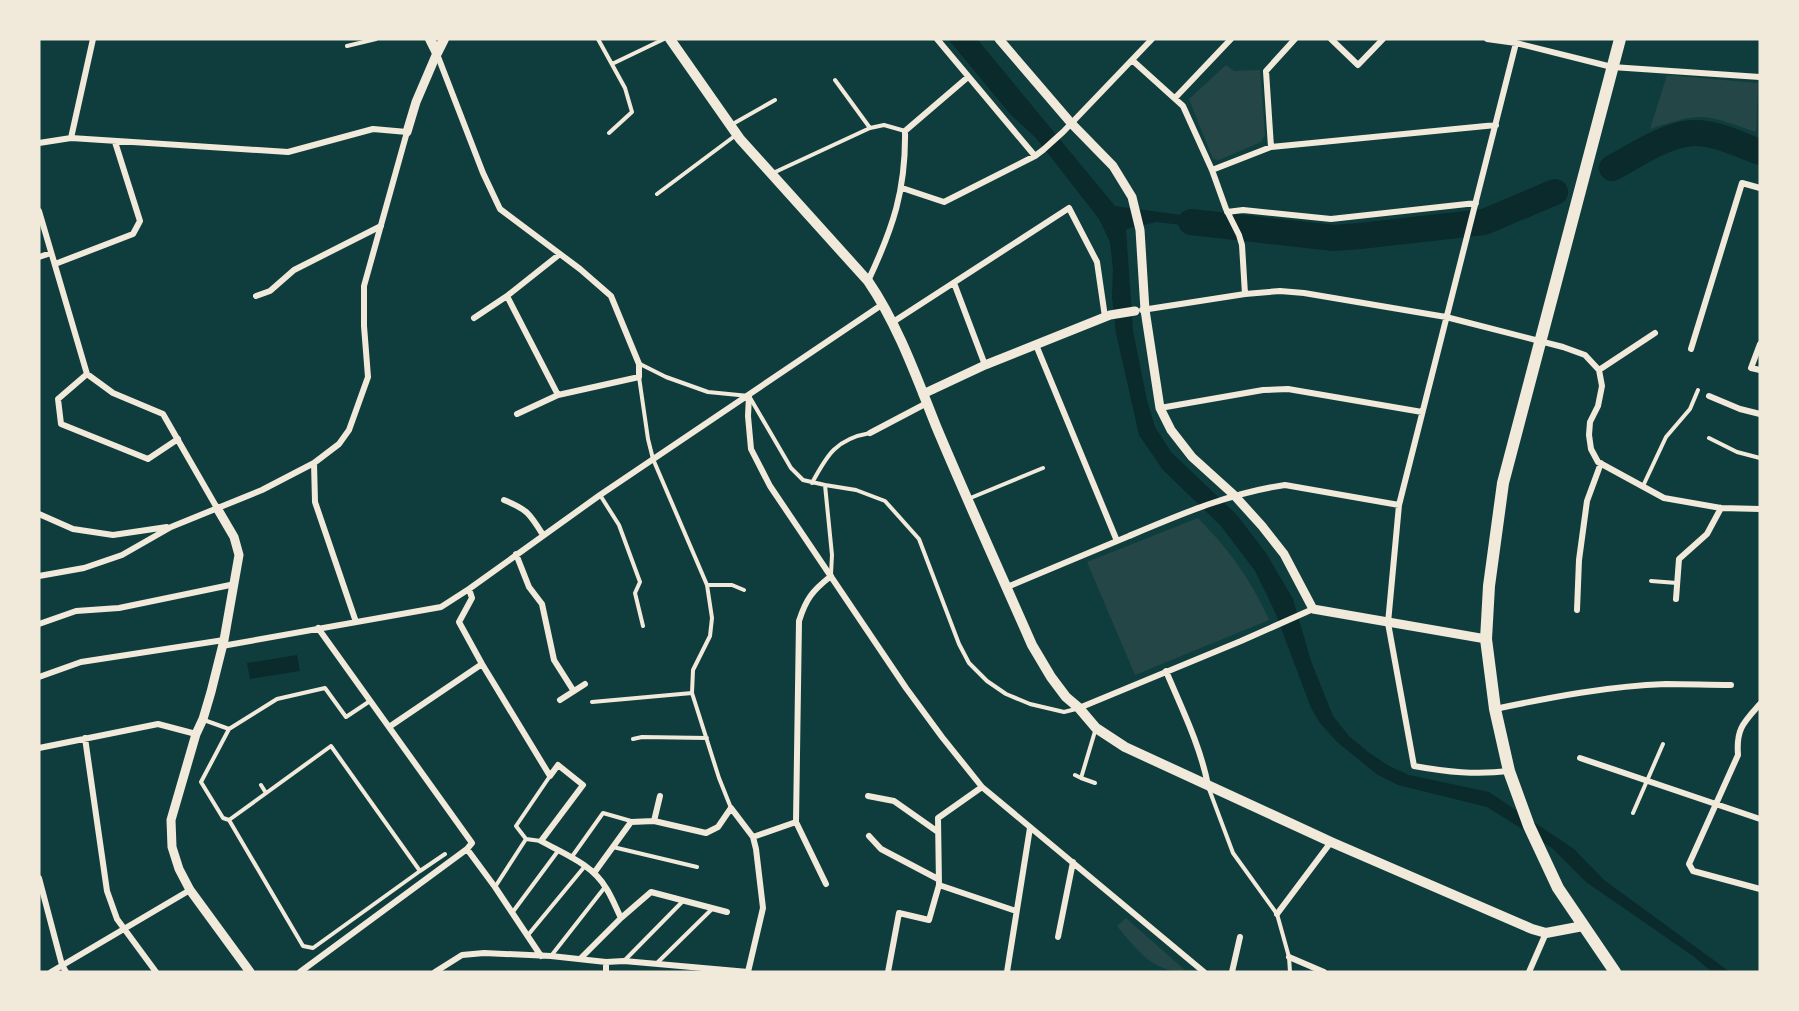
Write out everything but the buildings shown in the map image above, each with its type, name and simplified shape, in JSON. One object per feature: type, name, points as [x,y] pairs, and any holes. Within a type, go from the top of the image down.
[{"type":"highway","points":[[1615,972],[1558,888],[1519,801],[1509,771],[1495,708],[1486,639],[1488,586],[1503,483],[1620,39]]},
{"type":"main road","points":[[430,39],[437,53]]},
{"type":"main road","points":[[437,53],[444,39]]},
{"type":"main road","points":[[670,39],[733,130],[868,281],[884,303],[1037,655],[1066,697],[1096,728],[1125,747],[1331,842],[1532,928],[1546,933],[1583,926]]},
{"type":"street","points":[[71,138],[93,39]]},
{"type":"street","points":[[937,39],[1035,156]]},
{"type":"street","points":[[902,188],[944,202],[1035,156],[1063,132],[1152,39]]},
{"type":"street","points":[[1175,98],[1231,39]]},
{"type":"street","points":[[1271,147],[1266,71],[1295,39]]},
{"type":"street","points":[[1331,39],[1359,65],[1383,39]]},
{"type":"street","points":[[1488,39],[1516,43],[1612,67],[1760,77]]},
{"type":"street","points":[[1004,41],[1071,123],[1113,166],[1134,202],[1140,230],[1145,310],[1160,408],[1171,430],[1192,457],[1229,496],[1262,526],[1284,554],[1313,609]]},
{"type":"street","points":[[1509,771],[1485,774],[1451,773],[1414,766],[1388,622],[1399,505],[1516,43]]},
{"type":"street","points":[[39,576],[84,568],[122,555],[171,527],[262,490],[314,463],[339,444],[350,430],[368,377],[364,286],[416,102],[437,53]]},
{"type":"street","points":[[437,53],[483,173],[500,209],[611,296],[639,364],[639,377],[558,396],[517,414]]},
{"type":"street","points":[[1132,60],[1183,106],[1242,245],[1245,294]]},
{"type":"street","points":[[868,281],[883,249],[902,188],[906,156],[905,131],[968,77]]},
{"type":"street","points":[[1212,170],[1271,147],[1496,125]]},
{"type":"street","points":[[39,143],[71,138],[288,152],[373,129],[407,132]]},
{"type":"street","points":[[55,264],[133,234],[140,220],[115,142]]},
{"type":"street","points":[[1690,349],[1743,183],[1760,188]]},
{"type":"street","points":[[1229,215],[1243,210],[1331,219],[1476,203]]},
{"type":"street","points":[[893,322],[1069,208],[1097,262],[1107,316]]},
{"type":"street","points":[[40,215],[87,374],[113,393],[163,414],[234,537],[239,555],[223,643],[203,720],[196,734],[171,820],[172,847],[179,869],[190,890],[250,972]]},
{"type":"street","points":[[256,296],[270,291],[294,270],[381,226]]},
{"type":"street","points":[[39,257],[51,252]]},
{"type":"street","points":[[474,318],[507,296],[560,254]]},
{"type":"street","points":[[954,283],[985,365]]},
{"type":"street","points":[[870,433],[925,398],[985,365],[1107,316],[1245,294],[1280,291],[1304,292],[1446,317],[1540,340],[1585,356],[1599,370],[1602,386],[1588,435],[1591,449],[1601,463],[1664,498],[1721,508],[1760,509]]},
{"type":"street","points":[[507,296],[558,396]]},
{"type":"street","points":[[39,677],[81,662],[223,643],[441,607],[600,495],[884,303]]},
{"type":"street","points":[[1599,370],[1655,333]]},
{"type":"street","points":[[1760,344],[1751,368],[1760,370]]},
{"type":"street","points":[[1036,345],[1117,541]]},
{"type":"street","points":[[87,374],[58,399],[61,424],[147,459],[178,440]]},
{"type":"street","points":[[1160,408],[1263,390],[1288,389],[1422,412]]},
{"type":"street","points":[[749,396],[751,449],[770,486],[906,688],[982,787],[1204,972]]},
{"type":"street","points":[[1709,396],[1740,409],[1760,414]]},
{"type":"street","points":[[314,463],[315,502],[356,622]]},
{"type":"street","points":[[1577,610],[1587,501],[1601,463]]},
{"type":"street","points":[[1007,587],[1197,507],[1229,496],[1285,485],[1399,505]]},
{"type":"street","points":[[504,500],[523,508],[532,517],[543,535]]},
{"type":"street","points":[[1676,599],[1679,559],[1707,534],[1721,508]]},
{"type":"street","points":[[39,514],[73,529],[113,535],[171,527]]},
{"type":"street","points":[[516,554],[529,587],[542,604],[554,660],[573,690]]},
{"type":"street","points":[[826,884],[796,822],[798,621],[806,600],[815,588],[831,576]]},
{"type":"street","points":[[39,624],[76,611],[119,608],[235,584]]},
{"type":"street","points":[[469,589],[472,598],[459,622],[482,664],[550,776],[558,765],[583,785],[541,841],[594,873],[606,886],[621,918]]},
{"type":"street","points":[[1079,708],[1313,609],[1486,639]]},
{"type":"street","points":[[300,972],[392,906],[472,843],[318,628]]},
{"type":"street","points":[[389,727],[482,664]]},
{"type":"street","points":[[1166,671],[1194,735],[1209,786]]},
{"type":"street","points":[[560,700],[585,684]]},
{"type":"street","points":[[1495,708],[1565,695],[1623,688],[1665,684],[1731,685]]},
{"type":"street","points":[[1760,704],[1742,725],[1737,737],[1738,755],[1689,864],[1693,871],[1760,889]]},
{"type":"street","points":[[39,748],[158,724],[196,734]]},
{"type":"street","points":[[85,738],[107,891],[117,919],[156,972]]},
{"type":"street","points":[[1580,758],[1760,819]]},
{"type":"street","points":[[888,972],[900,913],[929,920],[938,882],[938,818],[982,787]]},
{"type":"street","points":[[654,821],[660,796]]},
{"type":"street","points":[[868,796],[894,801],[938,832]]},
{"type":"street","points":[[435,972],[462,955],[484,953],[550,956],[606,962],[624,961],[748,972],[763,908],[753,837],[730,808],[718,827],[706,833],[654,821],[632,822],[594,873]]},
{"type":"street","points":[[753,837],[796,822]]},
{"type":"street","points":[[1007,972],[1030,828]]},
{"type":"street","points":[[869,836],[881,849],[938,882],[1016,911]]},
{"type":"street","points":[[1277,914],[1331,842]]},
{"type":"street","points":[[467,849],[541,956]]},
{"type":"street","points":[[1058,937],[1073,862]]},
{"type":"street","points":[[39,878],[62,965],[66,972]]},
{"type":"street","points":[[51,972],[190,890]]},
{"type":"street","points":[[580,959],[651,892],[727,912]]},
{"type":"street","points":[[1529,972],[1546,933]]},
{"type":"street","points":[[1232,972],[1240,937]]},
{"type":"street","points":[[1289,957],[1324,972]]},
{"type":"street","points":[[606,962],[606,972]]},
{"type":"lane","points":[[347,46],[376,39]]},
{"type":"lane","points":[[598,39],[626,88],[632,112],[609,133]]},
{"type":"lane","points":[[612,64],[664,39]]},
{"type":"lane","points":[[835,80],[870,128]]},
{"type":"lane","points":[[657,194],[733,130],[775,100]]},
{"type":"lane","points":[[771,174],[870,128],[884,125],[905,131]]},
{"type":"lane","points":[[639,364],[666,377],[708,392],[749,396],[791,468],[803,480],[825,486],[856,490],[885,501],[919,539],[959,644],[969,663],[987,681],[1006,694],[1049,710],[1064,712],[1079,708]]},
{"type":"lane","points":[[639,377],[653,459],[707,585],[712,618],[710,636],[693,670],[692,693],[730,808]]},
{"type":"lane","points":[[1643,486],[1666,437],[1690,410],[1698,390]]},
{"type":"lane","points":[[812,483],[827,454],[854,436],[870,433]]},
{"type":"lane","points":[[1709,438],[1737,452],[1760,458]]},
{"type":"lane","points":[[968,499],[1042,468]]},
{"type":"lane","points":[[825,486],[832,555],[831,576]]},
{"type":"lane","points":[[600,495],[619,525],[640,582],[636,593],[643,626]]},
{"type":"lane","points":[[1651,581],[1677,583]]},
{"type":"lane","points":[[707,585],[732,585],[744,590]]},
{"type":"lane","points":[[370,701],[346,717],[325,688],[277,699],[229,729],[201,782],[223,818],[229,820],[303,946],[313,948],[445,854]]},
{"type":"lane","points":[[592,702],[692,693]]},
{"type":"lane","points":[[203,720],[229,729]]},
{"type":"lane","points":[[1081,778],[1096,728]]},
{"type":"lane","points":[[633,739],[642,736],[707,738]]},
{"type":"lane","points":[[1633,813],[1663,744]]},
{"type":"lane","points":[[229,820],[331,746],[420,871]]},
{"type":"lane","points":[[1075,775],[1095,783]]},
{"type":"lane","points":[[541,841],[526,839],[516,826],[550,776]]},
{"type":"lane","points":[[261,785],[266,793]]},
{"type":"lane","points":[[1209,786],[1211,799],[1233,853],[1277,914],[1289,957],[1290,972]]},
{"type":"lane","points":[[571,858],[603,813],[632,822]]},
{"type":"lane","points":[[495,887],[526,839]]},
{"type":"lane","points":[[612,847],[697,867]]},
{"type":"lane","points":[[513,913],[558,851]]},
{"type":"lane","points":[[528,935],[585,866]]},
{"type":"lane","points":[[550,956],[606,886]]},
{"type":"lane","points":[[387,896],[392,906]]},
{"type":"lane","points":[[624,961],[684,900]]},
{"type":"lane","points":[[655,964],[713,908]]},
{"type":"lane","points":[[368,909],[374,918]]},
{"type":"shaded area","points":[[948,39],[977,39],[1115,206],[1225,221],[1229,231],[1157,222],[1126,229],[1133,331],[1147,400],[1155,427],[1171,452],[1237,515],[1266,553],[1293,599],[1311,661],[1333,716],[1349,736],[1389,766],[1409,775],[1489,792],[1574,849],[1604,880],[1730,972],[1712,972],[1693,956],[1586,882],[1552,848],[1487,807],[1398,785],[1378,775],[1337,742],[1320,723],[1311,708],[1275,612],[1255,571],[1221,526],[1163,470],[1139,435],[1116,333],[1110,242],[1099,219],[1036,138],[1011,115]]},
{"type":"shaded area","points":[[1226,65],[1234,71],[1260,70],[1265,135],[1261,142],[1219,160],[1213,159],[1189,99]]},
{"type":"shaded area","points":[[1667,75],[1758,83],[1756,132],[1708,117],[1682,119],[1650,129]]},
{"type":"shaded area","points":[[1198,518],[1238,566],[1269,620],[1135,675],[1087,562]]},
{"type":"shaded area","points":[[297,655],[300,671],[250,679],[247,663]]},
{"type":"shaded area","points":[[1126,918],[1187,972],[1164,968],[1139,952],[1117,926]]},
{"type":"waterway","points":[[1612,168],[1662,141],[1683,134],[1701,133],[1719,137],[1760,152]]},
{"type":"waterway","points":[[1191,222],[1334,238],[1360,236],[1484,222],[1555,192]]}]
